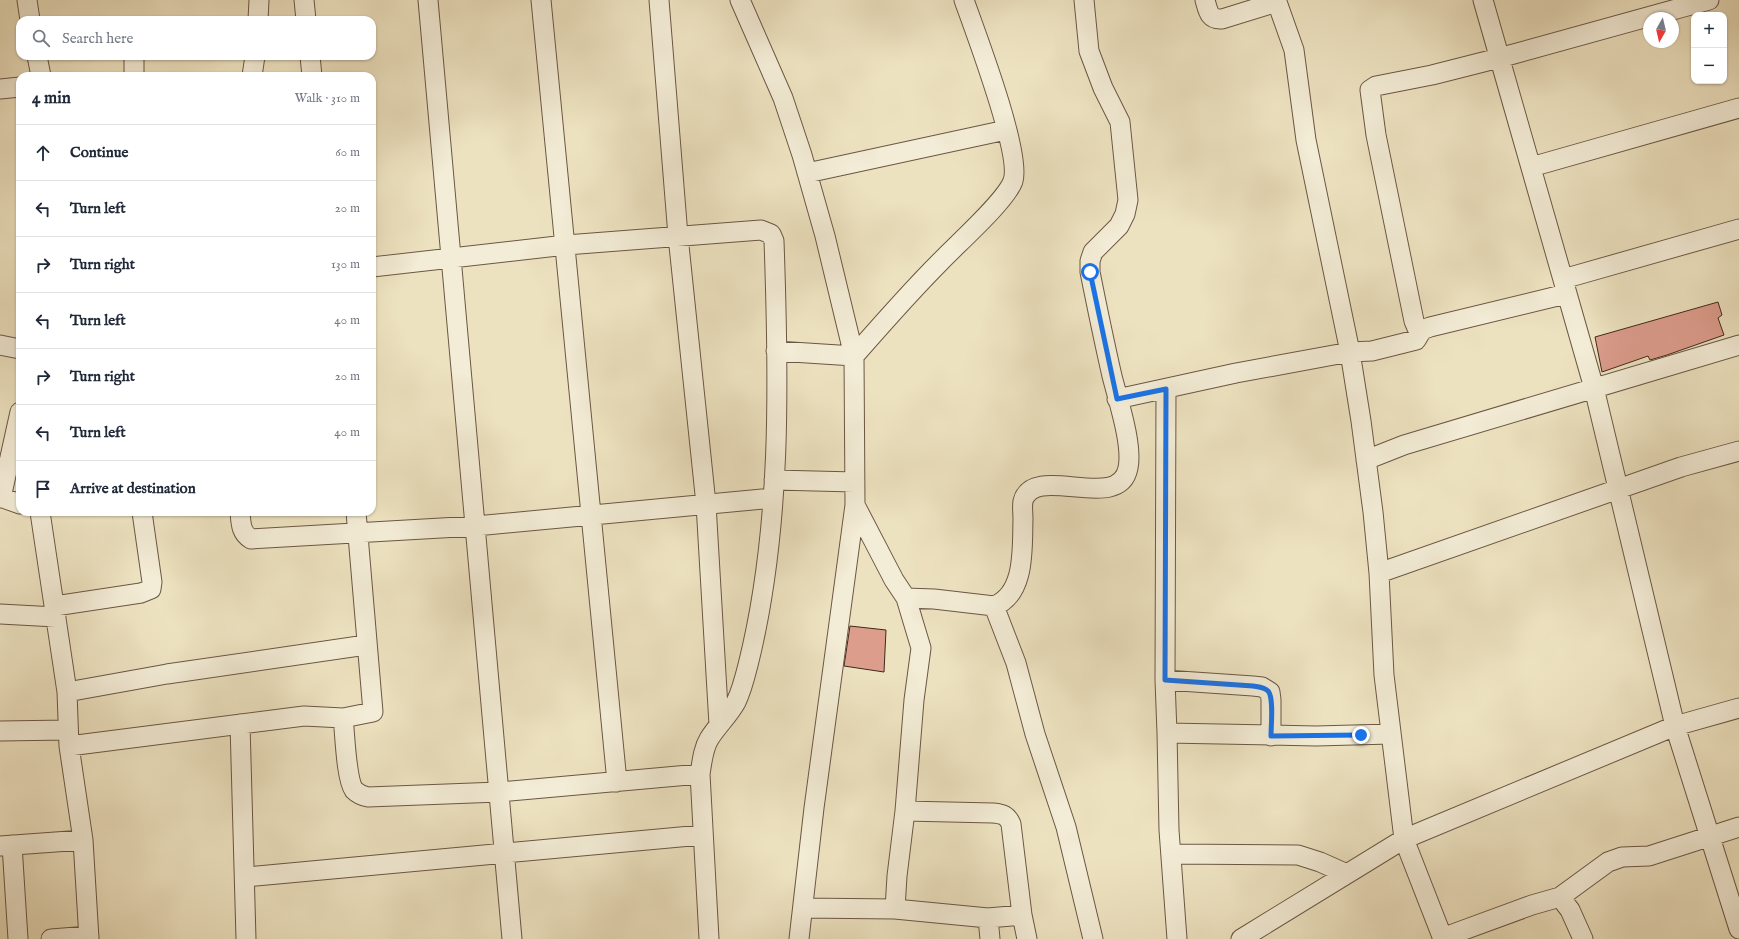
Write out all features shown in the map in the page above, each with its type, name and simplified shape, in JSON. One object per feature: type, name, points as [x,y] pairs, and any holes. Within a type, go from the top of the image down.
[{"type":"street","points":[[26,0],[29,16]]},
{"type":"street","points":[[258,16],[259,0]]},
{"type":"street","points":[[304,0],[306,16]]},
{"type":"street","points":[[428,0],[512,939]]},
{"type":"street","points":[[541,0],[617,782]]},
{"type":"street","points":[[659,0],[678,236],[706,504],[719,725]]},
{"type":"street","points":[[740,0],[783,98],[808,173],[854,356],[856,393],[855,505],[815,800],[800,939]]},
{"type":"street","points":[[854,356],[935,267],[1002,198],[1013,181],[1014,167],[1006,130],[990,72],[964,0]]},
{"type":"street","points":[[906,598],[934,599],[994,606],[1003,602],[1012,593],[1018,578],[1021,559],[1024,501],[1029,491],[1034,487],[1051,485],[1077,488],[1107,487],[1118,484],[1125,476],[1128,468],[1129,451],[1090,272],[1090,260],[1093,252],[1119,226],[1125,214],[1128,200],[1126,176],[1120,122],[1103,88],[1089,51],[1084,0]]},
{"type":"street","points":[[1205,0],[1210,16],[1216,20],[1279,1],[1294,50],[1312,175],[1350,352],[1366,460],[1379,573],[1384,675],[1404,839],[1442,939],[1532,905],[1560,897],[1608,862],[1622,857],[1649,856],[1739,827]]},
{"type":"street","points":[[1483,0],[1594,388],[1675,726],[1739,929]]},
{"type":"street","points":[[1422,330],[1417,328],[1414,321],[1402,268],[1376,135],[1370,90],[1376,86],[1432,75],[1499,58],[1709,0]]},
{"type":"street","points":[[39,60],[40,72]]},
{"type":"street","points":[[134,60],[134,72]]},
{"type":"street","points":[[253,72],[254,60]]},
{"type":"street","points":[[310,60],[312,72]]},
{"type":"street","points":[[0,89],[16,88]]},
{"type":"street","points":[[1531,168],[1739,108]]},
{"type":"street","points":[[808,173],[1006,130]]},
{"type":"street","points":[[1117,399],[1236,373],[1350,352],[1372,352],[1416,340],[1422,330],[1430,326],[1565,286],[1739,229]]},
{"type":"street","points":[[376,266],[566,245],[761,230],[771,234],[774,242],[776,351],[773,498],[763,590],[747,666],[736,702],[719,725],[705,748],[700,774],[702,835],[709,939]]},
{"type":"street","points":[[0,345],[16,348]]},
{"type":"street","points":[[1366,460],[1404,444],[1739,345]]},
{"type":"street","points":[[776,351],[854,356]]},
{"type":"street","points":[[1166,389],[1165,680],[1171,854],[1177,939]]},
{"type":"street","points":[[1379,573],[1681,467],[1739,451]]},
{"type":"street","points":[[15,457],[0,498],[16,503]]},
{"type":"street","points":[[774,480],[855,482]]},
{"type":"street","points":[[240,516],[242,530],[245,536],[251,539],[476,526],[773,498]]},
{"type":"street","points":[[855,505],[894,580],[906,598],[921,648],[914,700],[905,811],[897,876],[896,910]]},
{"type":"street","points":[[41,516],[67,692],[68,738],[83,840],[89,938],[51,939]]},
{"type":"street","points":[[0,614],[55,611],[141,593],[151,588],[151,568],[143,516]]},
{"type":"street","points":[[0,731],[68,738],[240,724],[304,716],[343,718],[373,712],[366,645],[356,516]]},
{"type":"street","points":[[994,606],[1016,663],[1035,734],[1066,827],[1093,939]]},
{"type":"street","points":[[67,692],[167,674],[366,645]]},
{"type":"street","points":[[1165,680],[1253,686],[1266,689],[1270,692],[1271,700],[1271,736]]},
{"type":"street","points":[[1241,939],[1404,839],[1675,726],[1739,708]]},
{"type":"street","points":[[343,718],[346,754],[352,786],[355,791],[368,797],[499,792],[700,774]]},
{"type":"street","points":[[240,724],[246,939]]},
{"type":"street","points":[[1167,733],[1271,736],[1391,734]]},
{"type":"street","points":[[905,811],[993,813],[1004,814],[1008,817],[1011,824],[1022,915],[1027,939]]},
{"type":"street","points":[[245,877],[702,835]]},
{"type":"street","points":[[18,939],[6,846],[83,840]]},
{"type":"street","points":[[1171,854],[1298,855],[1320,862],[1348,874]]},
{"type":"street","points":[[1560,897],[1573,915],[1583,939]]},
{"type":"street","points":[[803,908],[896,910],[988,918],[1022,915]]},
{"type":"street","points":[[988,918],[990,939]]},
{"type":"building","points":[[1718,302],[1722,315],[1718,318],[1724,335],[1667,355],[1650,360],[1648,356],[1602,372],[1595,337]]},
{"type":"building","points":[[850,626],[886,630],[884,672],[844,666]]},
{"type":"route","points":[[1090,272],[1117,399],[1166,389],[1167,561],[1165,680],[1253,686],[1266,689],[1270,692],[1271,700],[1271,736],[1361,735]]}]
